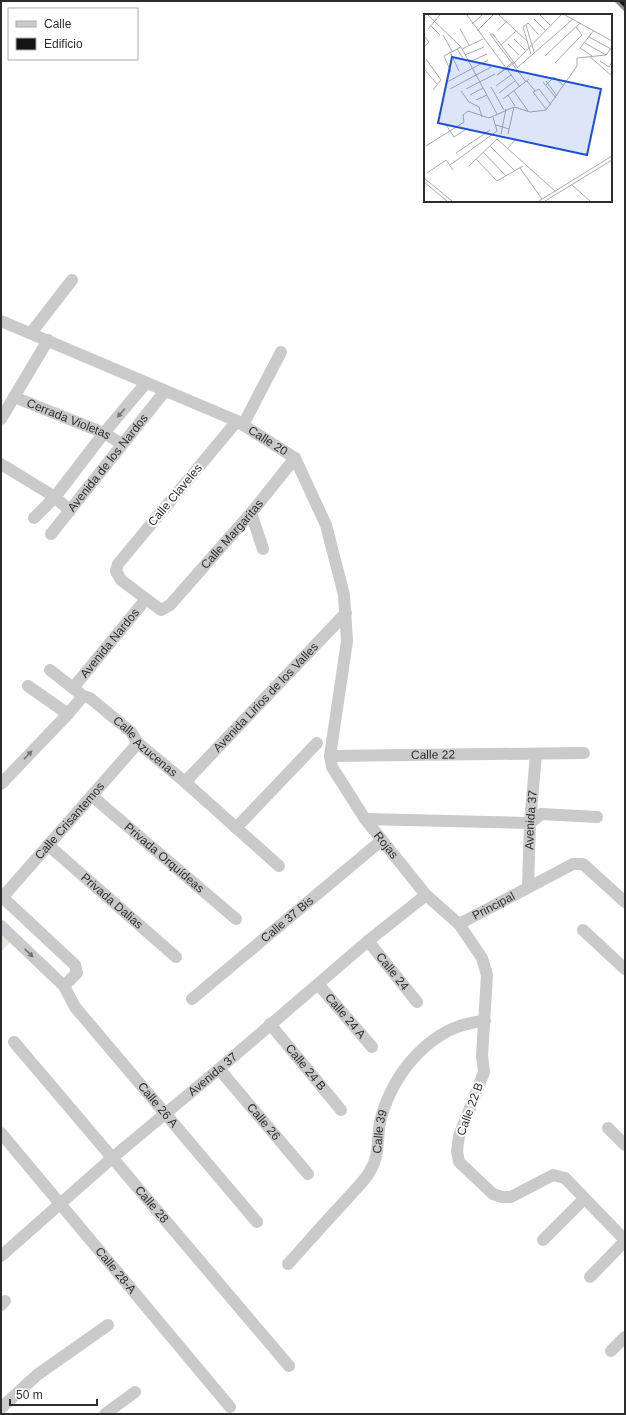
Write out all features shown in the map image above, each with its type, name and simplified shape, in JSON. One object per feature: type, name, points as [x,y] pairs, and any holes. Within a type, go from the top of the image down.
[{"type":"street","points":[[31,333],[72,280]]},
{"type":"street","name":"Calle 20","points":[[1,321],[240,423],[295,458],[326,525],[344,595],[347,641],[330,756]]},
{"type":"street","points":[[1,419],[48,340]]},
{"type":"street","name":"Calle Claveles","points":[[146,599],[121,580],[116,570],[118,564],[240,423],[281,352]]},
{"type":"street","name":"Avenida de los Nardos","points":[[34,518],[55,497],[104,433],[146,383]]},
{"type":"street","name":"Avenida de los Nardos","points":[[51,534],[165,391]]},
{"type":"street","name":"Cerrada Violetas","points":[[14,397],[104,433],[122,444]]},
{"type":"street","name":"Calle Margaritas","points":[[146,599],[161,610],[166,609],[251,513],[295,458]]},
{"type":"street","points":[[1,464],[55,497],[70,510]]},
{"type":"street","points":[[251,513],[263,549]]},
{"type":"street","name":"Avenida Nardos","points":[[1,784],[68,714],[78,692],[146,599]]},
{"type":"street","name":"Avenida Lirios de los Valles","points":[[186,782],[346,613]]},
{"type":"street","name":"Calle Azucenas","points":[[50,670],[78,692],[90,698],[131,732],[138,743],[186,782],[279,866]]},
{"type":"street","points":[[28,686],[68,714]]},
{"type":"street","name":"Calle Crisantemos","points":[[2,897],[138,743]]},
{"type":"street","points":[[236,828],[317,743]]},
{"type":"street","points":[[536,754],[584,753]]},
{"type":"street","name":"Calle 22","points":[[330,756],[536,754]]},
{"type":"street","name":"Avenida 37","points":[[528,886],[530,823],[536,754]]},
{"type":"street","name":"Rojas","points":[[330,756],[332,767],[365,819],[426,895],[459,924]]},
{"type":"street","name":"Privada Orquídeas","points":[[92,796],[236,919]]},
{"type":"street","points":[[365,819],[530,823],[541,814],[597,817]]},
{"type":"street","name":"Calle 37 Bis","points":[[192,999],[382,840]]},
{"type":"street","name":"Privada Dalias","points":[[48,845],[176,957]]},
{"type":"street","points":[[528,886],[573,864],[583,864],[625,902]]},
{"type":"street","name":"Principal","points":[[459,924],[528,886]]},
{"type":"street","name":"Avenida 37","points":[[3,1250],[219,1069],[368,941],[426,895]]},
{"type":"street","points":[[2,897],[75,966],[77,973],[64,986]]},
{"type":"street","name":"Calle 22 B","points":[[459,924],[482,958],[487,975],[482,1056],[484,1072],[459,1136],[457,1151],[459,1162],[493,1194],[502,1197],[511,1197],[553,1175],[565,1178],[625,1240]]},
{"type":"street","name":"Calle 26 A","points":[[1,926],[64,986],[76,1007],[257,1222]]},
{"type":"street","points":[[583,930],[625,969]]},
{"type":"street","name":"Calle 24","points":[[368,941],[417,1002]]},
{"type":"street","name":"Calle 24 A","points":[[318,984],[372,1047]]},
{"type":"street","name":"Calle 39","points":[[288,1264],[370,1172],[378,1152],[381,1120],[389,1093],[401,1073],[416,1055],[434,1040],[462,1026],[474,1022],[485,1021]]},
{"type":"street","name":"Calle 24 B","points":[[270,1024],[341,1110]]},
{"type":"street","name":"Calle 28","points":[[14,1042],[290,1366]]},
{"type":"street","name":"Calle 26","points":[[219,1069],[308,1174]]},
{"type":"street","points":[[608,1128],[625,1146]]},
{"type":"street","name":"Calle 28-A","points":[[1,1133],[230,1407]]},
{"type":"street","points":[[543,1240],[584,1199]]},
{"type":"street","points":[[590,1277],[625,1240]]},
{"type":"street","points":[[1,1408],[37,1375],[108,1325]]},
{"type":"street","points":[[611,1351],[625,1337]]},
{"type":"street","points":[[105,1414],[135,1392]]},
{"type":"shaded area","points":[[1,934],[10,942],[1,952]]},
{"type":"building","points":[[618,1],[625,1],[625,8]]}]
